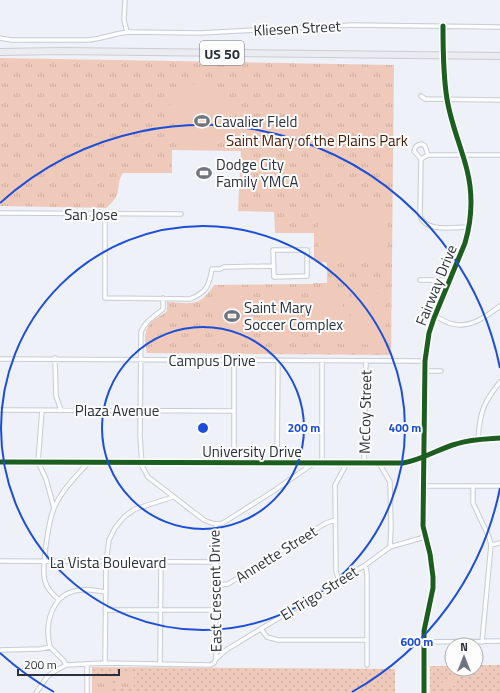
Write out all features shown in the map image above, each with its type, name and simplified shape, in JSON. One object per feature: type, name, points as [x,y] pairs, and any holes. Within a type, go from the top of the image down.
[{"type":"highway","name":"US 50","points":[[0,52],[500,56]]},
{"type":"street","points":[[124,0],[124,20],[127,32]]},
{"type":"street","name":"Kliesen Street","points":[[0,38],[9,40],[96,40],[127,32],[200,33],[353,25],[500,26]]},
{"type":"street","name":"Fairway Drive","points":[[424,693],[423,642],[433,588],[433,577],[430,554],[423,526],[424,371],[429,333],[465,243],[469,227],[471,199],[469,179],[447,100],[443,55],[443,26]]},
{"type":"street","points":[[421,96],[425,99],[500,100]]},
{"type":"street","points":[[428,155],[422,144],[415,148],[414,151],[421,159],[420,216],[422,221],[430,226],[469,227]]},
{"type":"street","points":[[421,159],[428,155],[500,155]]},
{"type":"street","name":"San Jose","points":[[0,213],[181,214]]},
{"type":"street","points":[[105,214],[106,298],[190,299],[199,296],[206,290],[212,270],[224,267],[274,266]]},
{"type":"street","points":[[273,250],[307,250],[307,276],[274,277],[274,266],[273,250]]},
{"type":"street","name":"Fairway Drive","points":[[420,280],[450,280]]},
{"type":"street","points":[[141,462],[141,332],[144,325],[150,318],[162,309],[163,298]]},
{"type":"street","points":[[435,316],[450,323],[473,323],[482,319],[500,306]]},
{"type":"street","points":[[55,358],[56,396],[61,410]]},
{"type":"street","name":"Campus Drive","points":[[0,359],[55,358],[425,361]]},
{"type":"street","points":[[234,360],[234,462]]},
{"type":"street","points":[[277,462],[278,360]]},
{"type":"street","points":[[322,361],[322,463]]},
{"type":"street","name":"McCoy Street","points":[[364,463],[366,361]]},
{"type":"street","points":[[424,371],[441,371]]},
{"type":"street","points":[[478,439],[479,424],[485,402],[500,382]]},
{"type":"street","name":"Plaza Avenue","points":[[0,410],[233,411]]},
{"type":"street","points":[[42,410],[38,462],[46,479],[54,508]]},
{"type":"street","name":"University Drive","points":[[0,462],[403,463],[415,461],[456,444],[478,439],[500,438]]},
{"type":"street","points":[[59,600],[54,596],[45,581],[44,561],[54,508],[62,494],[88,462]]},
{"type":"street","name":"East Crescent Drive","points":[[141,462],[148,477],[204,520],[216,524],[216,659]]},
{"type":"street","points":[[216,524],[223,523],[314,463]]},
{"type":"street","points":[[339,580],[336,571],[335,484],[347,463]]},
{"type":"street","points":[[379,463],[390,482],[392,528],[390,547]]},
{"type":"street","points":[[423,486],[500,486]]},
{"type":"street","points":[[474,486],[474,502],[491,545],[482,637]]},
{"type":"street","points":[[36,693],[47,677],[66,665],[105,663],[106,562],[110,540],[115,528],[124,517],[135,509],[172,496]]},
{"type":"street","name":"Annette Street","points":[[217,585],[228,584],[326,523],[335,520]]},
{"type":"street","name":"El Trigo Street","points":[[105,663],[210,665],[214,663],[216,659],[226,650],[364,566],[390,547],[425,537]]},
{"type":"street","points":[[491,545],[500,543]]},
{"type":"street","name":"La Vista Boulevard","points":[[0,561],[217,562]]},
{"type":"street","points":[[160,664],[161,562]]},
{"type":"street","points":[[364,566],[367,574],[367,665]]},
{"type":"street","points":[[66,665],[50,647],[48,639],[50,616],[54,605],[73,591],[80,590],[106,592]]},
{"type":"street","points":[[106,610],[216,610]]},
{"type":"street","points":[[260,629],[267,637],[278,640],[367,640]]},
{"type":"street","points":[[484,642],[500,641]]},
{"type":"street","points":[[423,642],[444,642]]},
{"type":"street","points":[[0,650],[40,649],[50,647]]},
{"type":"street","points":[[86,664],[87,693]]},
{"type":"green space","name":"Saint Mary of the Plains Park","points":[[0,58],[394,65],[391,355],[147,353],[146,331],[150,323],[167,311],[167,302],[188,303],[199,301],[204,298],[214,285],[327,283],[327,264],[325,262],[317,263],[314,260],[314,233],[275,233],[274,212],[238,211],[241,151],[172,150],[172,173],[123,173],[120,178],[117,194],[112,203],[106,208],[0,206]]},
{"type":"green space","name":"Cavalier FIeld","points":[[199,82],[216,88],[239,109],[224,133],[209,150],[195,150],[184,140],[165,109]]},
{"type":"green space","points":[[318,213],[387,213],[387,258],[318,258]]},
{"type":"green space","name":"Saint Mary Soccer Complex","points":[[261,289],[296,289],[297,340],[262,341]]},
{"type":"green space","name":"Saint Mary Soccer Complex","points":[[214,290],[249,290],[250,341],[215,341]]},
{"type":"green space","name":"Saint Mary Soccer Complex","points":[[309,292],[343,293],[342,344],[308,343]]},
{"type":"green space","name":"Saint Mary Soccer Complex","points":[[351,292],[386,294],[384,345],[350,344]]},
{"type":"green space","points":[[484,665],[500,665],[500,693],[430,693],[430,666],[444,666],[444,677],[484,677]]},
{"type":"green space","points":[[92,667],[395,669],[395,693],[92,693]]},
{"type":"green space","points":[[117,671],[134,671],[134,689],[117,689]]},
{"type":"green space","points":[[94,674],[111,674],[111,692],[93,692]]},
{"type":"green space","points":[[454,677],[457,679],[457,685],[447,688],[444,687],[442,683],[443,680]]},
{"type":"cycle path","points":[[424,693],[424,631],[433,588],[430,554],[423,526],[425,361],[429,333],[434,318],[465,243],[471,206],[467,170],[447,99],[444,72],[443,26]]},
{"type":"cycle path","points":[[0,462],[403,463],[410,462],[462,442],[500,438]]},
{"type":"place","name":"Cavalier FIeld","points":[[202,121]]},
{"type":"place","name":"Dodge City Family YMCA","points":[[204,173]]},
{"type":"place","name":"Saint Mary Soccer Complex","points":[[232,316]]}]
